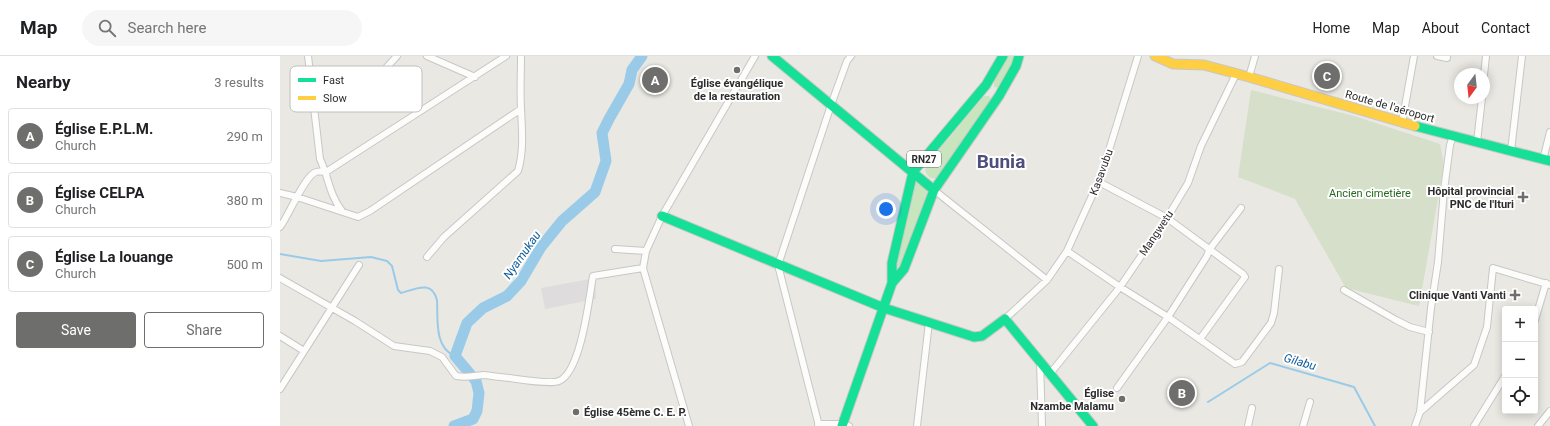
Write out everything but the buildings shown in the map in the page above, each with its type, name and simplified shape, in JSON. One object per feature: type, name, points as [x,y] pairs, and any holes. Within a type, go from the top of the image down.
[{"type":"street","points":[[308,56],[309,66]]},
{"type":"street","points":[[388,66],[397,56]]},
{"type":"street","points":[[427,56],[475,77]]},
{"type":"street","points":[[422,111],[506,56]]},
{"type":"street","points":[[427,257],[444,237],[518,171],[520,165],[523,131],[520,56]]},
{"type":"street","points":[[689,426],[643,268],[646,251],[662,216],[755,56]]},
{"type":"street","points":[[772,56],[934,190],[1047,280]]},
{"type":"street","points":[[845,425],[818,425],[778,266],[831,104],[847,62],[851,56]]},
{"type":"street","name":"RN27","points":[[845,425],[892,283],[892,263],[913,172],[986,85],[1002,56]]},
{"type":"street","name":"RN27","points":[[892,283],[904,269],[934,190],[999,96],[1016,66],[1019,56]]},
{"type":"street","name":"Kasavubu","points":[[1005,319],[1047,280],[1067,251],[1099,182],[1138,56]]},
{"type":"street","name":"Route de l'aéroport","points":[[1155,56],[1173,64],[1204,65],[1250,77],[1402,123],[1547,160]]},
{"type":"street","points":[[1250,77],[1255,56]]},
{"type":"street","points":[[1402,123],[1414,56]]},
{"type":"street","points":[[1437,56],[1447,58]]},
{"type":"street","points":[[1485,68],[1486,56]]},
{"type":"street","points":[[1511,151],[1522,56]]},
{"type":"street","name":"Mangwetu","points":[[1049,375],[1120,287],[1167,218],[1188,183],[1201,146],[1236,74]]},
{"type":"street","points":[[986,85],[999,96]]},
{"type":"street","points":[[1477,142],[1481,104]]},
{"type":"street","points":[[280,193],[358,217],[370,211],[521,109]]},
{"type":"street","points":[[314,112],[320,159],[326,172],[328,183],[335,202],[342,211]]},
{"type":"street","points":[[280,227],[286,219],[308,177],[317,171],[326,172],[420,112]]},
{"type":"street","points":[[1547,160],[1550,132]]},
{"type":"street","points":[[1415,426],[1420,412],[1433,290],[1438,262],[1444,190],[1450,145],[1453,136]]},
{"type":"street","points":[[1099,182],[1167,218],[1244,274],[1245,277],[1200,339]]},
{"type":"street","points":[[1117,388],[1168,317],[1207,256],[1209,250],[1241,208]]},
{"type":"street","points":[[662,216],[778,266],[884,308],[974,337],[982,336],[1005,319],[1049,375],[1093,426]]},
{"type":"street","points":[[615,249],[646,251]]},
{"type":"street","points":[[1067,251],[1168,317],[1235,364],[1242,362],[1271,323],[1274,313],[1279,269]]},
{"type":"street","points":[[280,389],[359,265]]},
{"type":"street","points":[[280,278],[333,308],[394,346],[434,353],[442,357],[456,376],[469,378],[483,375],[540,381],[558,381],[566,376],[578,351],[593,276],[643,268]]},
{"type":"street","points":[[1420,412],[1474,365],[1487,327],[1493,268],[1548,284],[1538,312]]},
{"type":"street","points":[[1344,290],[1410,327],[1429,332]]},
{"type":"street","points":[[917,426],[929,322]]},
{"type":"street","points":[[280,336],[304,351]]},
{"type":"street","points":[[1040,362],[1042,426]]},
{"type":"street","points":[[1474,426],[1504,378]]},
{"type":"street","points":[[1303,426],[1310,402]]},
{"type":"street","points":[[1248,426],[1252,408]]},
{"type":"street","points":[[1538,426],[1550,411]]},
{"type":"shaded area","points":[[595,278],[596,299],[545,309],[541,288]]},
{"type":"green space","points":[[1006,56],[1015,56],[1014,64],[999,88],[994,87],[994,82]]},
{"type":"green space","name":"Ancien cimetière","points":[[1251,90],[1354,116],[1440,144],[1444,165],[1419,306],[1346,288],[1295,199],[1238,177]]},
{"type":"green space","points":[[984,96],[989,96],[991,99],[937,178],[927,175],[925,171],[927,164]]},
{"type":"green space","points":[[921,181],[930,193],[899,268],[897,264],[915,183]]},
{"type":"waterway","name":"Nyamukau","points":[[454,426],[473,419],[477,411],[479,393],[476,381],[455,356],[467,323],[483,308],[507,296],[521,281],[541,247],[562,221],[595,192],[606,161],[602,133],[629,84],[632,70],[642,56]]},
{"type":"waterway","points":[[280,254],[321,261],[371,257],[387,261],[392,266],[398,290],[401,293],[418,288],[427,288],[435,294],[437,300],[438,332],[440,340],[443,347],[455,356]]},
{"type":"waterway","name":"Gilabu","points":[[1208,402],[1270,363],[1354,387],[1375,426]]},
{"type":"traffic: fast","points":[[772,56],[934,190]]},
{"type":"traffic: fast","points":[[842,426],[892,283],[892,263],[913,172],[986,85],[1003,56]]},
{"type":"traffic: fast","points":[[892,283],[904,269],[934,190],[999,96],[1016,66],[1019,56]]},
{"type":"traffic: fast","points":[[1415,126],[1550,161]]},
{"type":"traffic: fast","points":[[662,216],[884,308],[974,337],[982,336],[1005,319],[1093,426]]},
{"type":"traffic: slow","points":[[1155,56],[1173,64],[1204,65],[1249,77],[1415,126]]},
{"type":"place","name":"Église évangélique de la restauration","points":[[737,70]]},
{"type":"place","name":"Église La louange","points":[[1327,76]]},
{"type":"place","name":"Église E.P.L.M.","points":[[655,80]]},
{"type":"place","name":"Hôpital provincial PNC de l'Ituri","points":[[1523,197]]},
{"type":"place","name":"Clinique Vanti Vanti","points":[[1515,295]]},
{"type":"place","name":"Église CELPA","points":[[1182,393]]},
{"type":"place","name":"Église Nzambe Malamu","points":[[1122,399]]},
{"type":"place","name":"Église 45ème C. E. P.","points":[[576,412]]},
{"type":"district","name":"Bunia","points":[[1001,161]]}]
